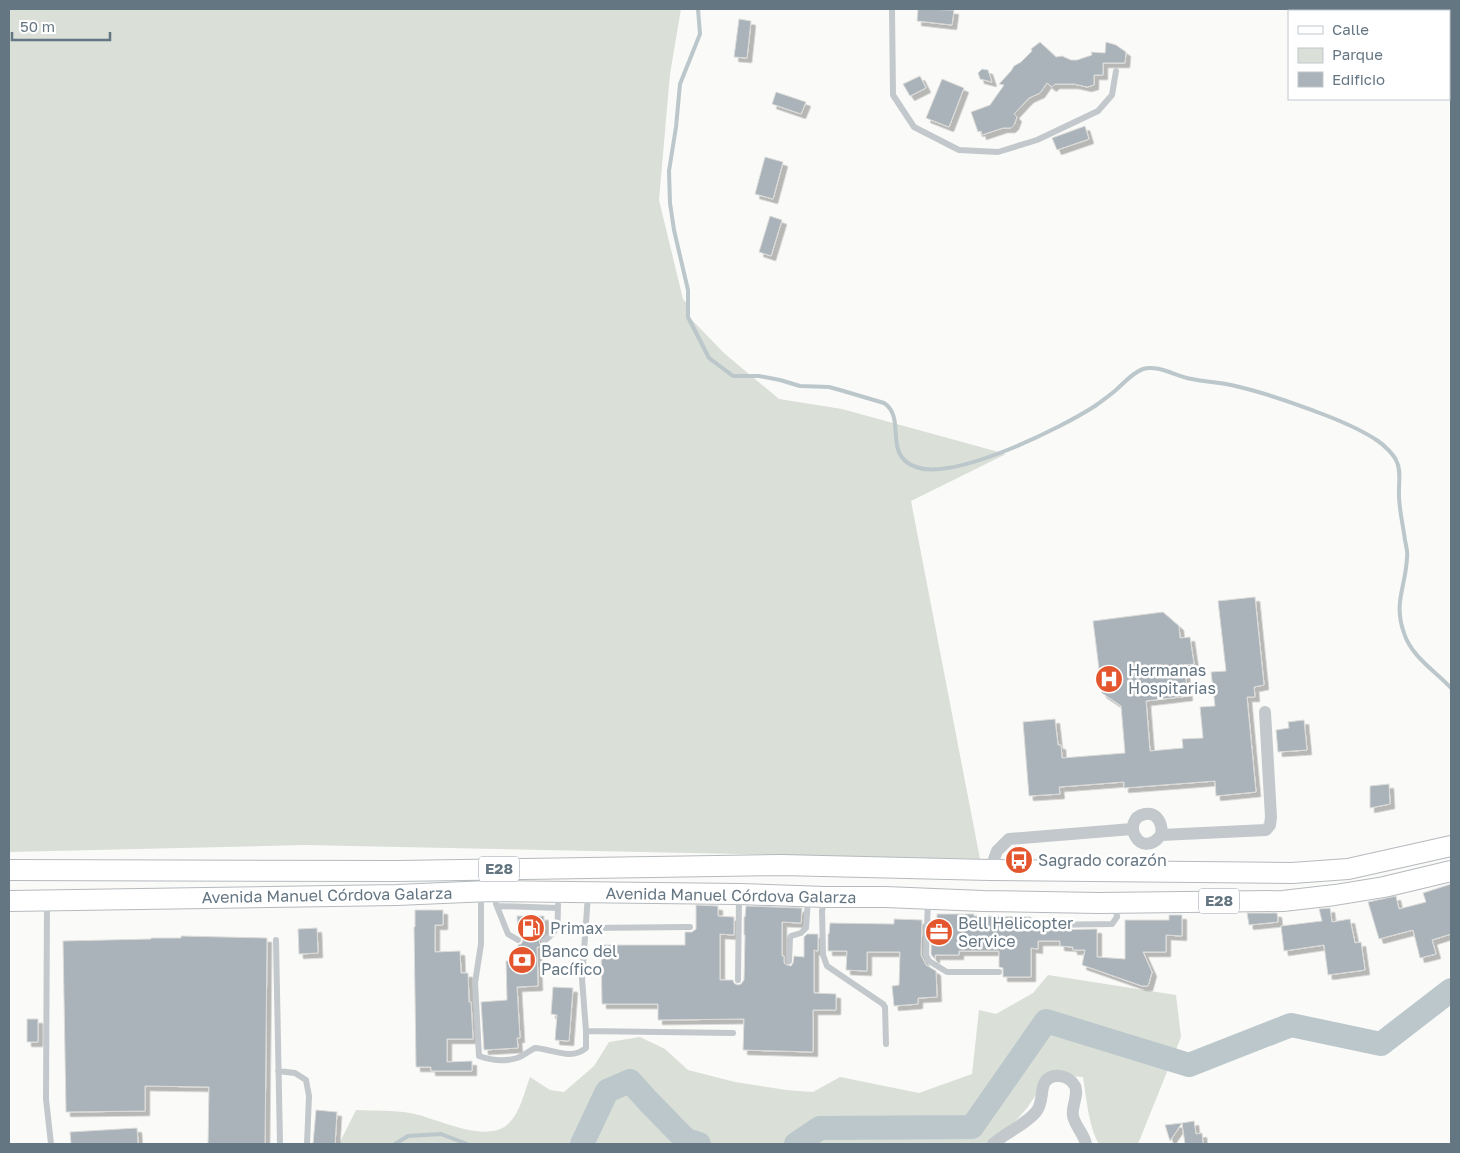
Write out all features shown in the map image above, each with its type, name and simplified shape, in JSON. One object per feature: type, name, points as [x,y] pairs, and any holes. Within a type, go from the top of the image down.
[{"type":"main road","name":"Avenida Manuel Córdova Galarza","points":[[9,870],[397,871],[781,865],[990,870],[1292,873],[1348,869],[1451,846]]},
{"type":"main road","points":[[222,870],[222,898]]},
{"type":"main road","points":[[983,901],[990,870]]},
{"type":"main road","points":[[397,871],[397,895]]},
{"type":"main road","name":"Avenida Manuel Córdova Galarza","points":[[9,900],[397,895],[489,896],[558,900],[589,892],[885,897],[983,901],[1283,901],[1384,887],[1451,871]]},
{"type":"street","points":[[1161,835],[1266,830],[1270,825],[1271,818],[1265,712]]},
{"type":"street","points":[[1144,814],[1151,814],[1161,822],[1161,835],[1157,841],[1151,843],[1138,841],[1132,829],[1134,822],[1144,814]]},
{"type":"street","points":[[990,870],[997,851],[1008,839],[1132,829]]},
{"type":"street","points":[[993,1144],[1030,1119],[1040,1106],[1044,1084],[1049,1079],[1058,1076],[1068,1078],[1074,1086],[1076,1094],[1074,1120],[1082,1132],[1086,1144]]},
{"type":"lane","points":[[892,9],[893,95],[914,127],[959,150],[998,152],[1037,140],[1098,111],[1112,95],[1116,71]]},
{"type":"lane","points":[[489,896],[475,983],[477,1037],[479,1056],[490,1060],[501,1060],[517,1058],[535,1048],[572,1055],[581,1053],[586,1048],[582,979],[589,892]]},
{"type":"lane","points":[[738,980],[739,894]]},
{"type":"lane","points":[[489,896],[508,934],[518,940]]},
{"type":"lane","points":[[789,961],[790,938],[801,933],[806,928],[816,897]]},
{"type":"lane","points":[[816,897],[822,911],[823,955],[827,966],[883,1004],[885,1007],[886,1044]]},
{"type":"lane","points":[[48,899],[46,1099],[51,1144]]},
{"type":"lane","points":[[928,899],[926,955],[929,961],[951,973],[999,972]]},
{"type":"lane","points":[[544,941],[557,928],[558,900]]},
{"type":"lane","points":[[1042,925],[1112,924],[1117,917],[1116,902]]},
{"type":"lane","points":[[586,928],[690,927]]},
{"type":"lane","points":[[276,940],[280,1144]]},
{"type":"lane","points":[[586,1031],[733,1033]]},
{"type":"lane","points":[[278,1071],[296,1073],[306,1080],[309,1096],[307,1144]]},
{"type":"green space","points":[[9,9],[681,9],[670,74],[659,200],[689,317],[725,354],[779,399],[842,409],[1006,454],[911,501],[980,859],[304,845],[9,852]]},
{"type":"green space","points":[[1048,975],[1176,995],[1181,1037],[1138,1144],[1099,1144],[1090,1121],[1083,1077],[1064,1076],[1040,1089],[1027,1108],[995,1144],[339,1144],[356,1110],[404,1112],[472,1131],[485,1132],[497,1130],[507,1125],[515,1115],[530,1077],[550,1090],[564,1092],[594,1066],[609,1042],[640,1037],[665,1049],[688,1070],[735,1082],[813,1092],[840,1077],[919,1093],[972,1074],[979,1010],[996,1014],[1033,993]]},
{"type":"building","points":[[918,9],[954,10],[952,25],[917,21]]},
{"type":"building","points":[[739,19],[751,21],[747,58],[734,57]]},
{"type":"building","points":[[1040,42],[1056,57],[1062,56],[1071,60],[1077,60],[1092,55],[1091,52],[1105,53],[1106,42],[1116,45],[1126,52],[1125,63],[1103,63],[1103,75],[1094,75],[1094,85],[1087,87],[1074,84],[1055,84],[1052,87],[1047,83],[1040,93],[1029,98],[1014,114],[1017,117],[1011,128],[1003,128],[982,135],[981,131],[978,132],[971,112],[990,105],[1004,85],[999,84],[1014,66],[1021,62],[1032,51],[1031,49]]},
{"type":"building","points":[[982,69],[988,70],[992,82],[980,79],[978,73]]},
{"type":"building","points":[[920,76],[926,88],[910,96],[903,84]]},
{"type":"building","points":[[942,79],[964,88],[949,127],[926,118]]},
{"type":"building","points":[[776,92],[806,102],[801,114],[772,104]]},
{"type":"building","points":[[1085,126],[1089,139],[1057,150],[1052,138]]},
{"type":"building","points":[[765,157],[783,162],[773,199],[755,194]]},
{"type":"building","points":[[770,216],[782,220],[771,256],[759,252]]},
{"type":"building","points":[[1255,597],[1264,685],[1254,687],[1255,697],[1247,697],[1256,792],[1216,796],[1215,781],[1124,788],[1124,782],[1059,787],[1060,794],[1029,796],[1023,722],[1055,719],[1058,745],[1061,745],[1062,758],[1125,753],[1121,706],[1102,693],[1093,621],[1163,612],[1179,626],[1180,638],[1190,637],[1194,664],[1184,665],[1188,696],[1146,701],[1150,751],[1183,748],[1182,739],[1203,738],[1200,707],[1215,706],[1211,672],[1226,671],[1218,601]]},
{"type":"building","points":[[1304,720],[1307,750],[1278,752],[1276,730],[1289,728],[1288,722]]},
{"type":"building","points":[[1389,784],[1390,804],[1370,808],[1370,786]]},
{"type":"building","points":[[1451,884],[1451,934],[1432,940],[1436,954],[1420,958],[1413,930],[1379,939],[1368,902],[1396,896],[1399,909],[1426,902],[1423,893]]},
{"type":"building","points":[[696,905],[718,906],[718,916],[734,917],[734,935],[720,934],[720,980],[733,980],[737,985],[741,984],[744,980],[744,917],[746,906],[802,908],[801,923],[782,922],[782,956],[784,956],[784,963],[791,966],[794,956],[804,957],[804,937],[807,934],[818,934],[818,951],[814,950],[814,993],[836,994],[836,1010],[813,1010],[813,1052],[743,1050],[744,1019],[658,1020],[658,1004],[602,1004],[601,945],[685,945],[685,932],[692,932],[696,929]]},
{"type":"building","points":[[1330,908],[1332,922],[1350,919],[1355,943],[1361,942],[1365,970],[1328,975],[1324,945],[1284,951],[1281,926],[1322,921],[1319,909]]},
{"type":"building","points":[[415,910],[443,910],[443,925],[435,925],[435,952],[460,951],[461,973],[468,973],[473,1039],[447,1039],[447,1062],[472,1061],[472,1071],[431,1071],[431,1067],[416,1067]]},
{"type":"building","points":[[1247,913],[1277,913],[1278,922],[1249,925]]},
{"type":"building","points":[[937,914],[1031,917],[1031,928],[1042,930],[1097,929],[1097,957],[1125,959],[1125,920],[1169,920],[1169,915],[1182,915],[1182,936],[1166,935],[1166,952],[1143,952],[1152,972],[1148,986],[1142,986],[1082,965],[1085,950],[1073,950],[1073,947],[1060,946],[1060,941],[1038,941],[1038,949],[1031,948],[1031,977],[1003,977],[1003,968],[999,967],[999,951],[959,951],[959,955],[935,955],[935,959],[931,954],[932,920],[937,920]]},
{"type":"building","points":[[517,916],[544,916],[544,935],[539,941],[544,947],[537,947],[538,986],[517,987],[520,1038],[517,1038],[518,1048],[484,1050],[481,1002],[507,1000],[506,961],[518,960],[518,945],[523,941],[522,937],[518,934]]},
{"type":"building","points":[[894,919],[922,920],[921,955],[926,965],[936,971],[937,997],[918,998],[918,1004],[894,1006],[892,986],[899,985],[900,952],[867,952],[867,971],[846,970],[847,951],[828,951],[830,923],[894,924]]},
{"type":"building","points":[[317,928],[318,953],[299,954],[298,929]]},
{"type":"building","points":[[181,936],[267,938],[265,1144],[208,1144],[209,1087],[145,1086],[145,1111],[66,1112],[63,941],[181,938]]},
{"type":"building","points":[[553,987],[573,988],[569,1041],[555,1040],[557,1015],[551,1014]]},
{"type":"building","points":[[27,1019],[38,1019],[38,1042],[27,1042]]},
{"type":"building","points":[[316,1110],[337,1112],[335,1144],[313,1144]]},
{"type":"building","points":[[1194,1121],[1196,1134],[1202,1133],[1203,1144],[1185,1144],[1182,1123]]},
{"type":"building","points":[[1182,1123],[1170,1141],[1165,1125]]},
{"type":"building","points":[[137,1128],[138,1144],[71,1144],[70,1132]]},
{"type":"waterway","points":[[698,9],[700,34],[680,84],[669,171],[670,203],[674,230],[688,290],[688,317],[709,358],[733,376],[759,376],[800,386],[829,387],[884,403],[891,410],[894,418],[900,454],[906,461],[916,467],[933,469],[981,460],[1034,439],[1079,416],[1095,406],[1135,373],[1149,368],[1161,369],[1186,378],[1226,384],[1255,391],[1302,406],[1345,423],[1366,433],[1380,443],[1391,452],[1398,463],[1400,508],[1407,553],[1400,603],[1401,622],[1407,641],[1412,649],[1451,688]]},
{"type":"waterway","points":[[796,1144],[820,1128],[972,1127],[1046,1021],[1189,1065],[1291,1025],[1381,1044],[1451,990]]},
{"type":"waterway","points":[[582,1144],[607,1091],[630,1081],[686,1140],[699,1144]]},
{"type":"waterway","points":[[395,1144],[408,1136],[441,1134],[467,1144]]},
{"type":"place","name":"Hermanas Hospitarias","points":[[1109,679]]},
{"type":"place","name":"Sagrado corazón","points":[[1019,860]]},
{"type":"place","name":"Primax","points":[[531,928]]},
{"type":"place","name":"Bell Helicopter Service","points":[[939,932]]},
{"type":"place","name":"Banco del Pacífico","points":[[522,960]]}]
